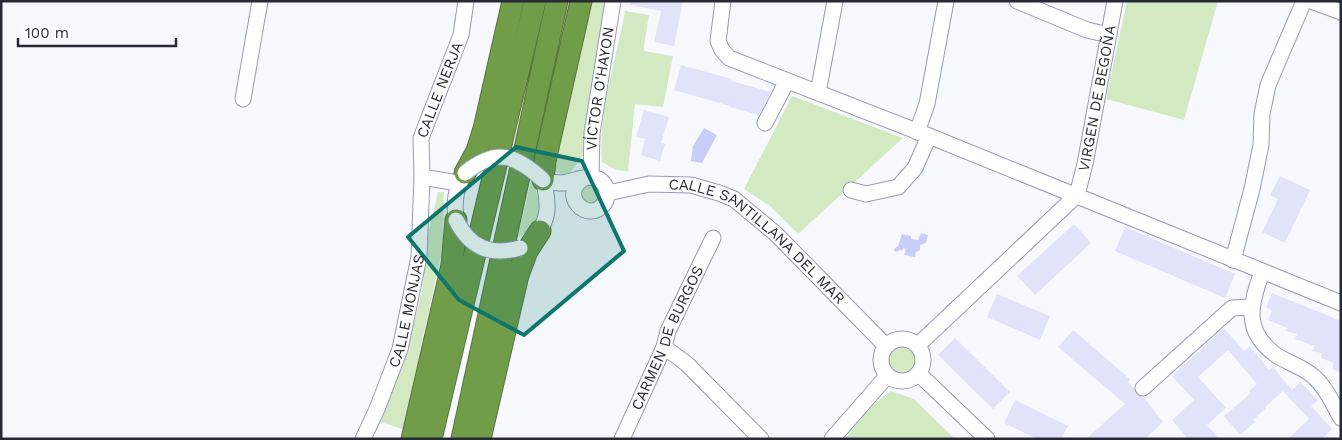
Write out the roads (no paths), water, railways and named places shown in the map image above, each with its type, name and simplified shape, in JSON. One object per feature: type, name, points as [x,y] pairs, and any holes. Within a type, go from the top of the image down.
[{"type":"highway","points":[[462,178],[477,151],[484,129],[513,1]]},
{"type":"highway","points":[[431,439],[534,1]]},
{"type":"highway","points":[[462,439],[557,1]]},
{"type":"highway","points":[[544,181],[545,161],[580,1]]},
{"type":"highway","points":[[412,439],[452,265],[456,220]]},
{"type":"highway","points":[[480,439],[518,275],[527,251],[540,231]]},
{"type":"street","points":[[242,99],[260,1]]},
{"type":"street","name":"CALLE NERJA","points":[[422,177],[421,138],[461,35],[466,1]]},
{"type":"street","name":"VÍCTOR O'HAYON","points":[[588,177],[592,133],[613,1]]},
{"type":"street","points":[[723,1],[718,41],[722,50],[729,58],[923,134],[1341,303]]},
{"type":"street","points":[[818,93],[835,1]]},
{"type":"street","points":[[851,190],[866,194],[898,187],[915,168],[923,134],[946,1]]},
{"type":"street","points":[[1017,1],[1087,30],[1109,34]]},
{"type":"street","name":"VIRGEN DE BEGOÑA","points":[[1077,196],[1085,164],[1115,1]]},
{"type":"street","points":[[1233,260],[1252,189],[1261,145],[1262,114],[1268,85],[1304,1]]},
{"type":"street","points":[[1311,1],[1341,12]]},
{"type":"street","points":[[765,123],[790,82]]},
{"type":"street","points":[[544,181],[548,207],[546,219],[540,231],[520,248],[507,252],[494,252],[482,248],[462,232],[456,220],[454,201],[462,178],[478,163],[494,157],[511,158],[527,165],[544,181],[563,183],[588,177],[599,179],[605,185],[608,193],[606,201],[601,208],[594,211],[586,210],[574,200],[573,193],[575,187],[579,181],[588,177]]},
{"type":"street","points":[[422,177],[462,178]]},
{"type":"street","name":"CALLE MONJAS","points":[[363,439],[377,409],[400,349],[418,257],[422,177]]},
{"type":"street","name":"CALLE SANTILLANA DEL MAR","points":[[608,193],[648,184],[691,186],[719,192],[734,199],[776,234],[886,346]]},
{"type":"street","points":[[918,345],[1077,196]]},
{"type":"street","points":[[548,207],[574,200]]},
{"type":"street","name":"CARMEN DE BURGOS","points":[[622,439],[664,347],[668,331],[713,238]]},
{"type":"street","points":[[1262,272],[1252,307],[1251,318],[1254,329],[1266,345],[1276,354],[1311,374],[1325,389],[1341,418]]},
{"type":"street","points":[[1143,388],[1232,308],[1252,307]]},
{"type":"street","points":[[896,339],[908,339],[918,345],[923,354],[923,364],[919,374],[909,381],[897,382],[887,376],[881,366],[881,355],[886,346],[896,339]]},
{"type":"street","points":[[664,347],[687,364],[761,439]]},
{"type":"street","points":[[919,374],[987,439]]},
{"type":"street","points":[[832,439],[887,376]]},
{"type":"water","points":[[704,128],[717,135],[702,163],[691,161],[693,146]]},
{"type":"water","points":[[921,233],[928,235],[926,243],[920,245],[920,250],[916,252],[915,257],[904,255],[906,250],[904,248],[901,251],[900,249],[895,252],[894,249],[898,246],[902,234],[911,236],[911,239],[918,240]]}]
